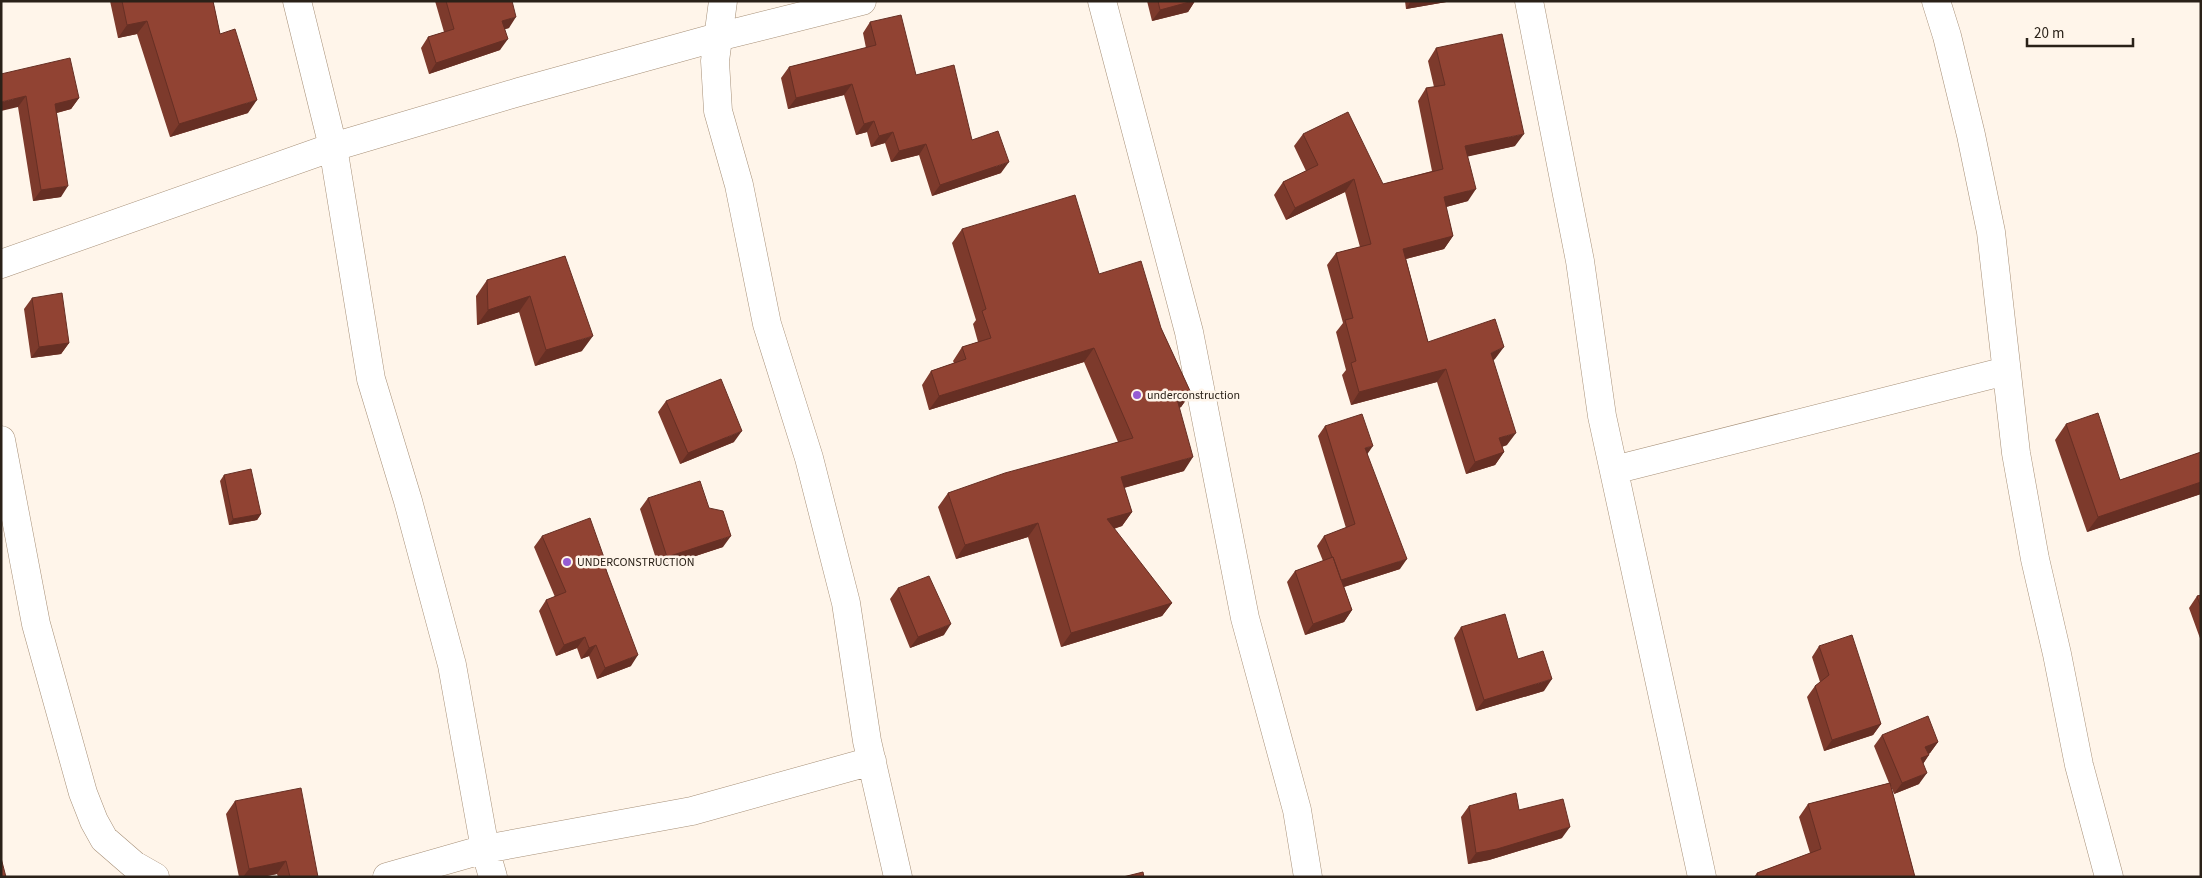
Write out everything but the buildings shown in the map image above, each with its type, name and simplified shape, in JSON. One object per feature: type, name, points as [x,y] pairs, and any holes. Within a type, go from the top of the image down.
[{"type":"street","points":[[297,1],[333,147],[371,380],[408,501],[452,665],[485,850],[493,877]]},
{"type":"street","points":[[723,1],[715,61],[718,111],[738,186],[767,324],[809,458],[846,603],[872,762],[898,877]]},
{"type":"street","points":[[1,264],[333,147],[519,92],[718,37],[862,1]]},
{"type":"street","points":[[1102,1],[1189,332],[1245,618],[1297,810],[1308,877]]},
{"type":"street","points":[[1529,1],[1580,261],[1602,416],[1702,877]]},
{"type":"street","points":[[1936,1],[1947,36],[1969,126],[1991,232],[2016,453],[2035,559],[2057,654],[2079,766],[2109,877]]},
{"type":"street","points":[[1614,470],[2006,371]]},
{"type":"street","points":[[1,440],[36,624],[83,793],[94,822],[104,839],[134,865],[155,877]]},
{"type":"street","points":[[387,877],[485,850],[692,811],[872,762]]},
{"type":"place","name":"underconstruction","points":[[1137,395]]},
{"type":"place","name":"UNDERCONSTRUCTION","points":[[567,562]]}]
